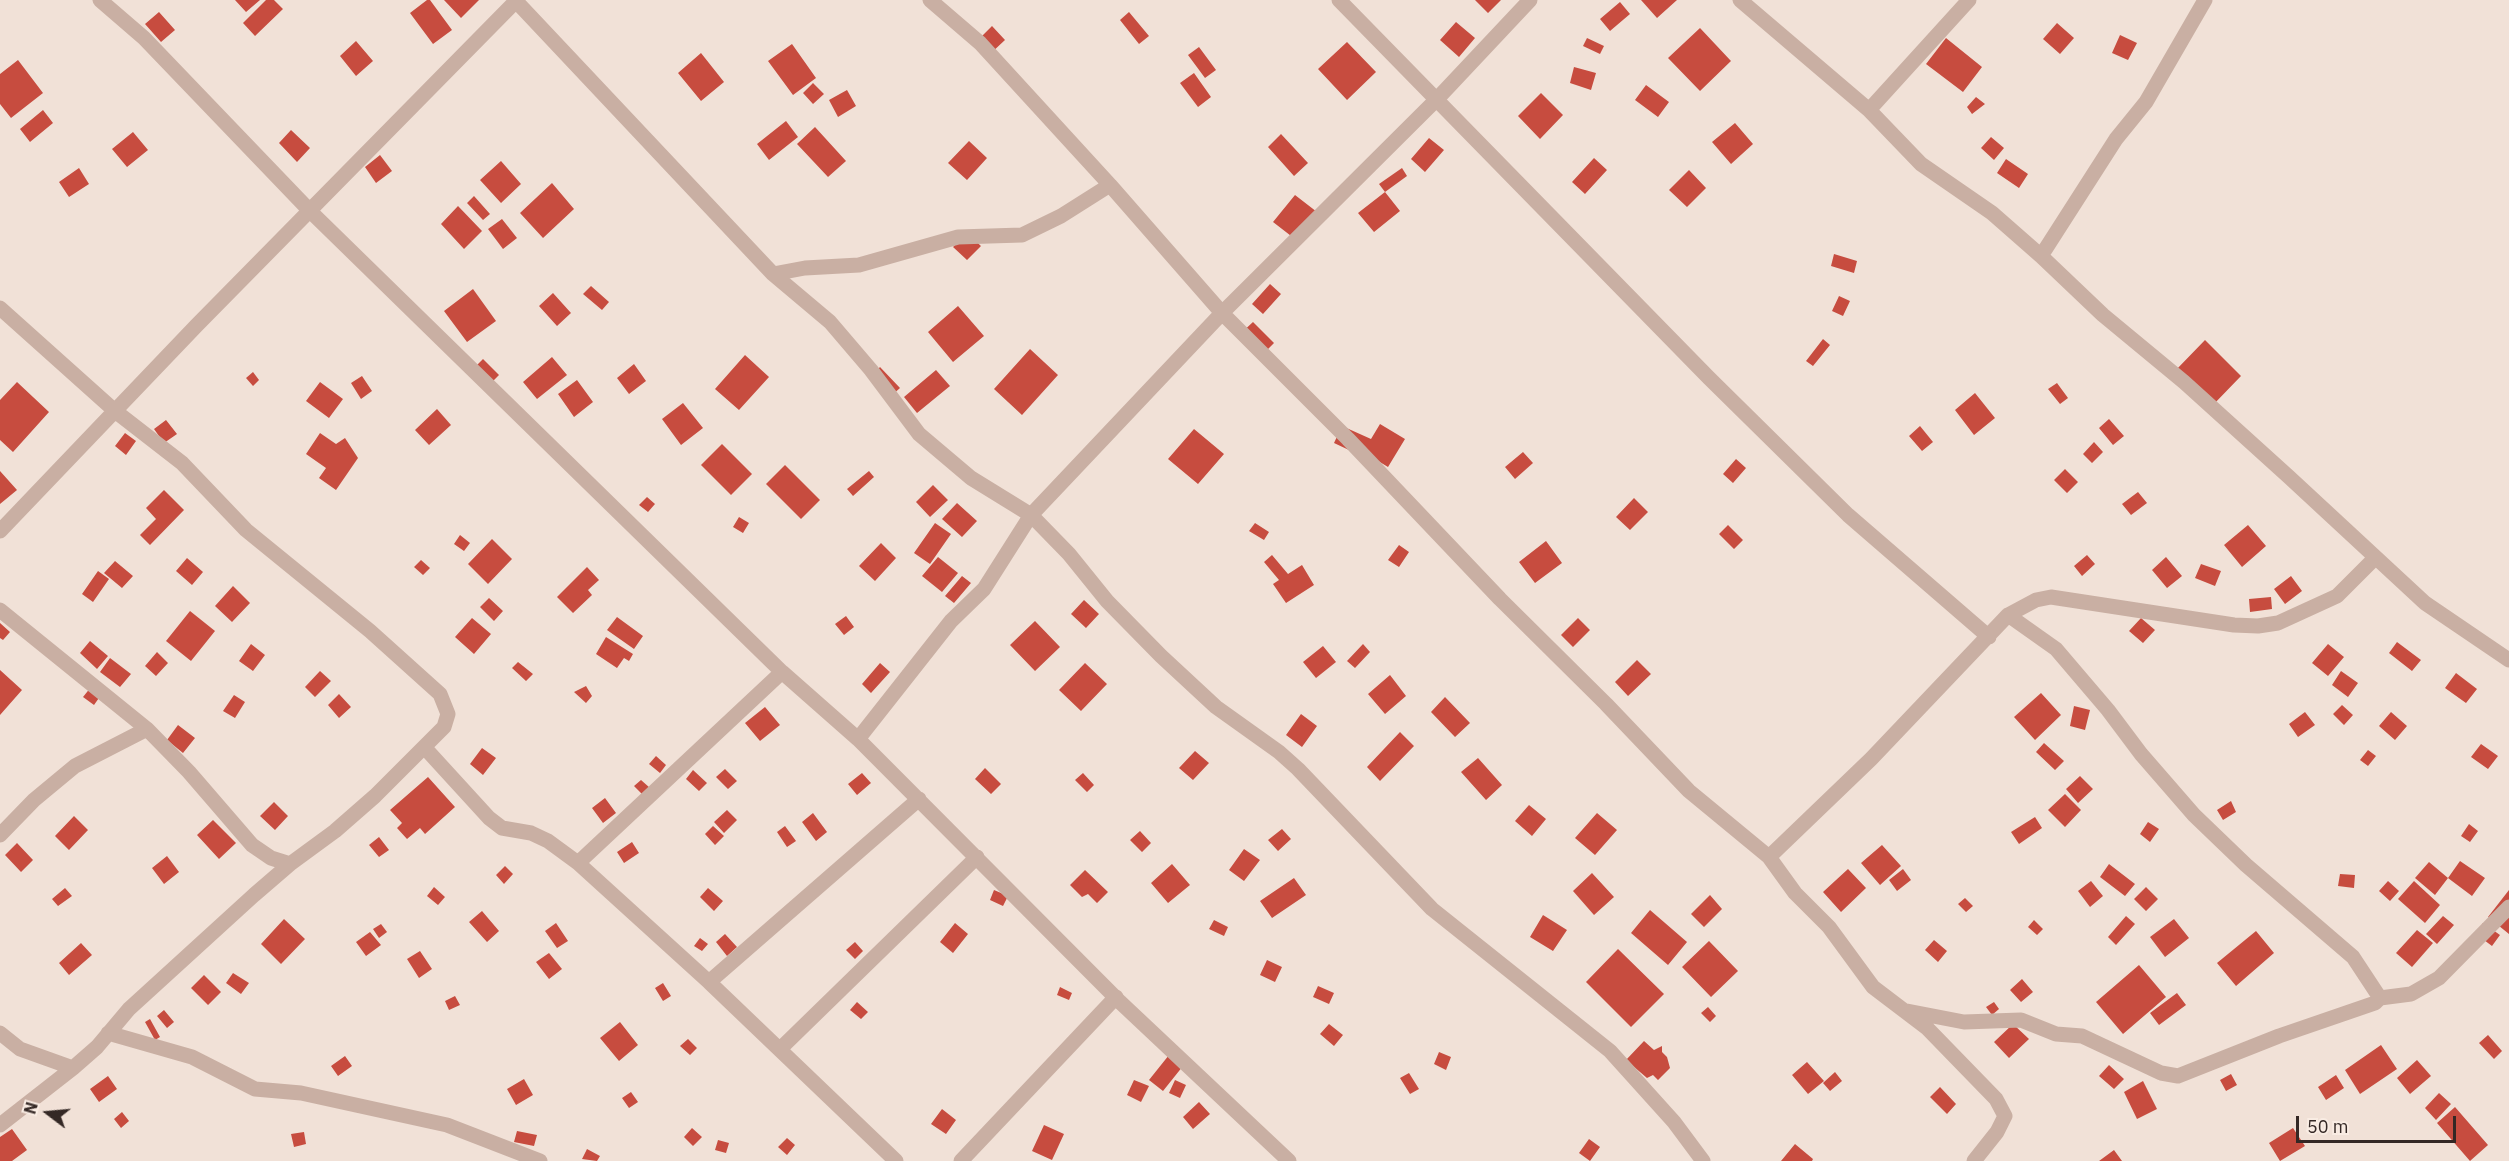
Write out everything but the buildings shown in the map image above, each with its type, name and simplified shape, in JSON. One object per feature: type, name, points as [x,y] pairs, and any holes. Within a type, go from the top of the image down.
[{"type":"street","points":[[100,0],[144,38],[310,211],[782,672],[858,739],[1116,997],[1289,1161]]},
{"type":"street","points":[[0,531],[516,0],[773,274],[830,322],[871,370],[919,434],[971,478],[1031,515],[1069,554],[1107,601],[1161,656],[1216,707],[1279,752],[1298,769],[1432,909],[1610,1051],[1674,1122],[1703,1161]]},
{"type":"street","points":[[930,0],[980,43],[1110,185],[1222,313],[1348,439],[1500,599],[1606,704],[1689,791],[1768,857],[1795,893],[1829,927],[1873,987],[1927,1028],[1996,1099],[2005,1116],[1974,1161]]},
{"type":"street","points":[[1339,0],[1708,378],[1840,507],[1989,637]]},
{"type":"street","points":[[858,739],[951,621],[984,589],[1031,515],[1222,313],[1437,99],[1530,0]]},
{"type":"street","points":[[1740,0],[1869,110],[1921,165],[1992,213],[2041,256],[2103,315],[2184,382],[2425,603],[2509,660]]},
{"type":"street","points":[[1869,110],[1969,0]]},
{"type":"street","points":[[2041,256],[2116,139],[2146,102],[2205,0]]},
{"type":"street","points":[[773,274],[805,268],[859,265],[958,237],[1022,235],[1061,216],[1110,185]]},
{"type":"street","points":[[0,308],[115,411],[182,463],[246,530],[370,631],[440,694],[448,714],[444,727],[425,748],[335,831],[290,864],[129,1009],[73,1068],[0,1125]]},
{"type":"street","points":[[1768,857],[1871,759],[2008,615],[2036,600],[2051,597],[2234,625],[2258,626],[2278,623],[2337,596],[2375,558]]},
{"type":"street","points":[[0,610],[147,729],[189,772],[252,845],[271,858],[290,864]]},
{"type":"street","points":[[2008,615],[2056,650],[2194,815],[2246,865],[2353,957],[2380,998]]},
{"type":"street","points":[[578,863],[782,672]]},
{"type":"street","points":[[0,835],[34,800],[75,766],[147,729]]},
{"type":"street","points":[[425,748],[489,818],[502,828],[531,833],[548,841],[578,863],[710,982],[896,1161]]},
{"type":"street","points":[[710,982],[919,799]]},
{"type":"street","points":[[780,1049],[976,857]]},
{"type":"street","points":[[1905,1011],[1964,1022],[2021,1020],[2056,1034],[2082,1036],[2162,1073],[2178,1076],[2279,1036],[2375,1003],[2380,998],[2411,994],[2439,978],[2509,907]]},
{"type":"street","points":[[961,1161],[1116,997]]},
{"type":"street","points":[[0,1033],[20,1049],[73,1068]]},
{"type":"street","points":[[108,1033],[192,1057],[255,1089],[301,1093],[436,1122],[540,1161]]}]
